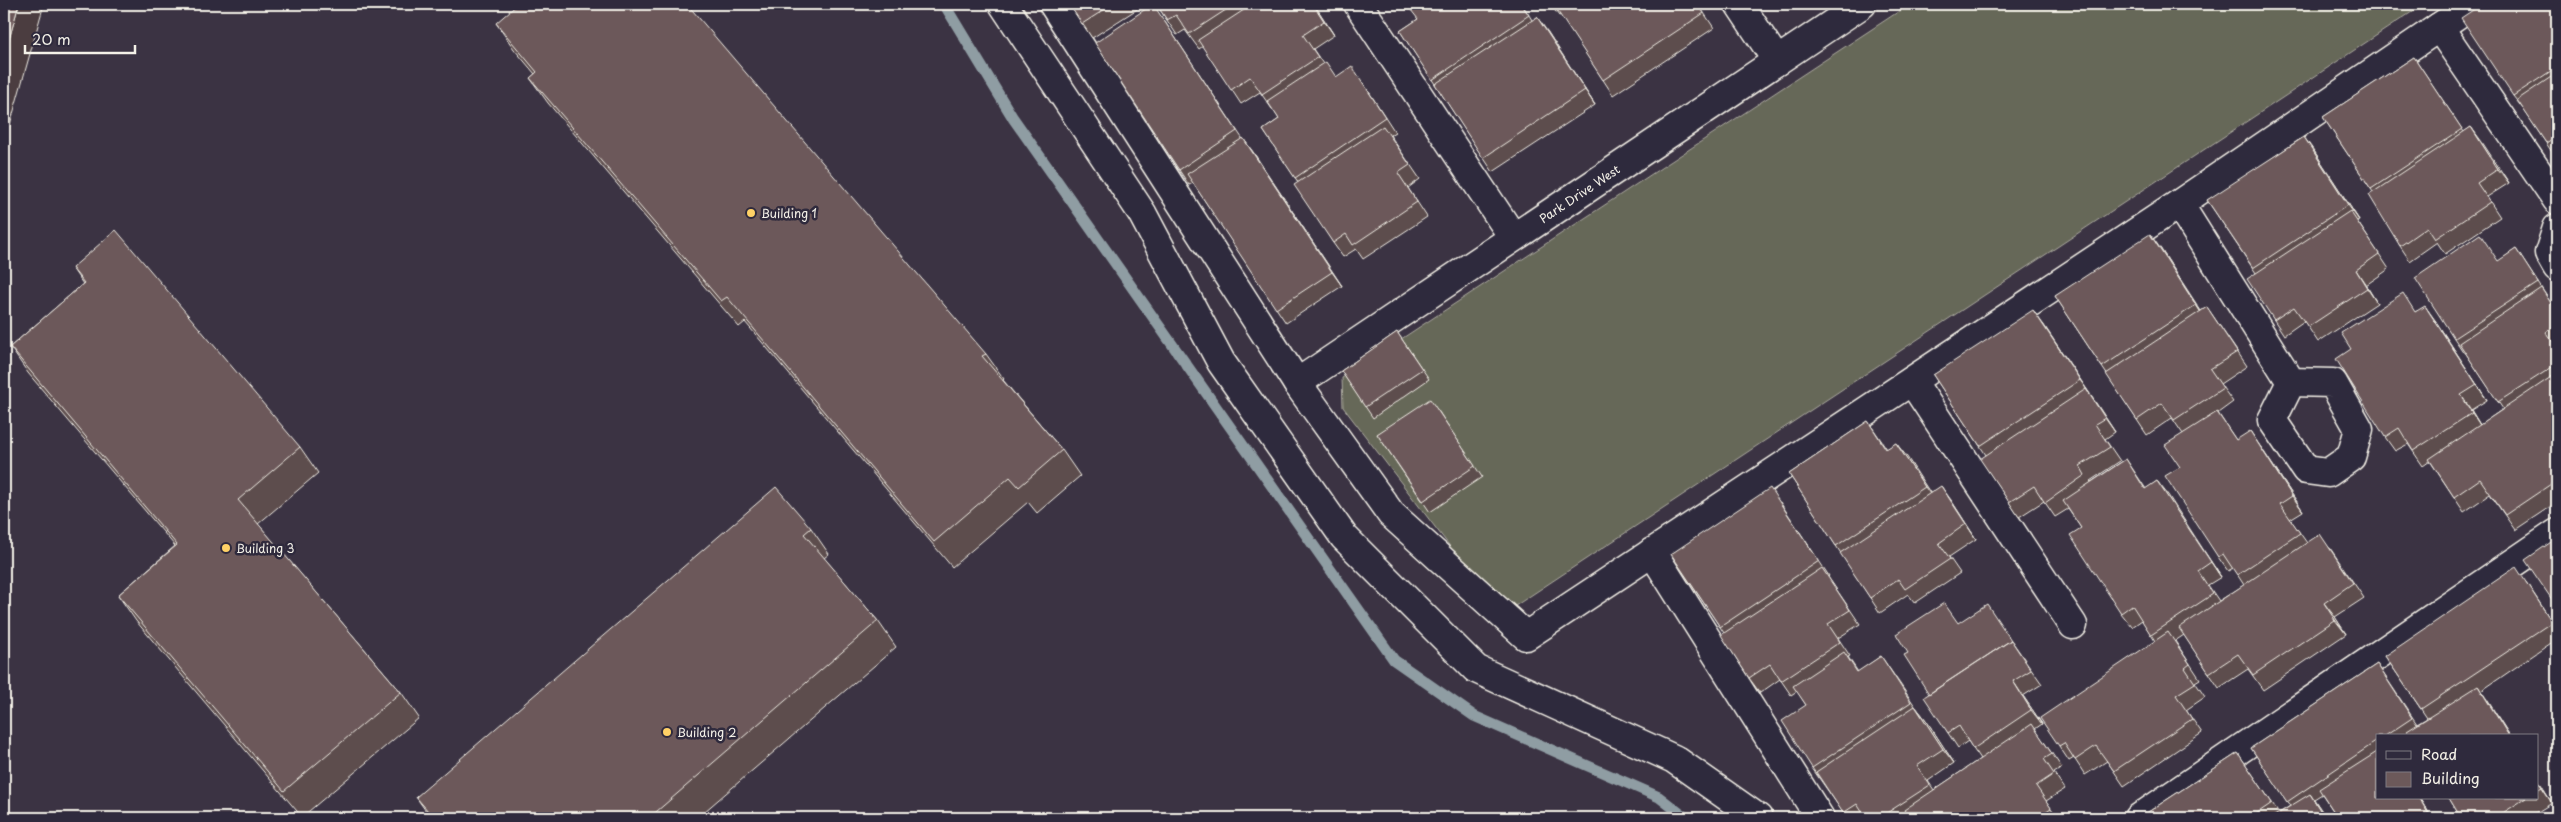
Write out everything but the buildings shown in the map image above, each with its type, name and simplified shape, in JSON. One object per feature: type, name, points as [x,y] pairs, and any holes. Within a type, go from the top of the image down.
[{"type":"street","points":[[1003,4],[1142,213],[1221,362],[1344,538],[1476,669],[1674,759],[1758,818]]},
{"type":"street","points":[[1054,4],[1297,384],[1391,514],[1526,636],[2179,204],[2473,4]]},
{"type":"street","points":[[1358,4],[1514,237]]},
{"type":"street","points":[[1740,4],[1777,61]]},
{"type":"street","name":"Park Drive West","points":[[1297,384],[1862,4]]},
{"type":"street","points":[[2438,28],[2557,200]]},
{"type":"street","points":[[2179,204],[2291,382]]},
{"type":"street","points":[[2557,228],[2549,253],[2557,267]]},
{"type":"street","points":[[1912,380],[2073,625]]},
{"type":"street","points":[[2139,818],[2557,533]]},
{"type":"street","points":[[1652,552],[1820,818]]},
{"type":"green space","points":[[1910,4],[2424,4],[1515,606],[1491,600],[1343,407],[1342,378]]},
{"type":"waterway","points":[[944,4],[1013,118],[1394,660],[1474,716],[1659,797],[1686,818]]},
{"type":"place","name":"Building 1","points":[[751,213]]},
{"type":"place","name":"Building 3","points":[[226,548]]},
{"type":"place","name":"Building 2","points":[[667,732]]}]
